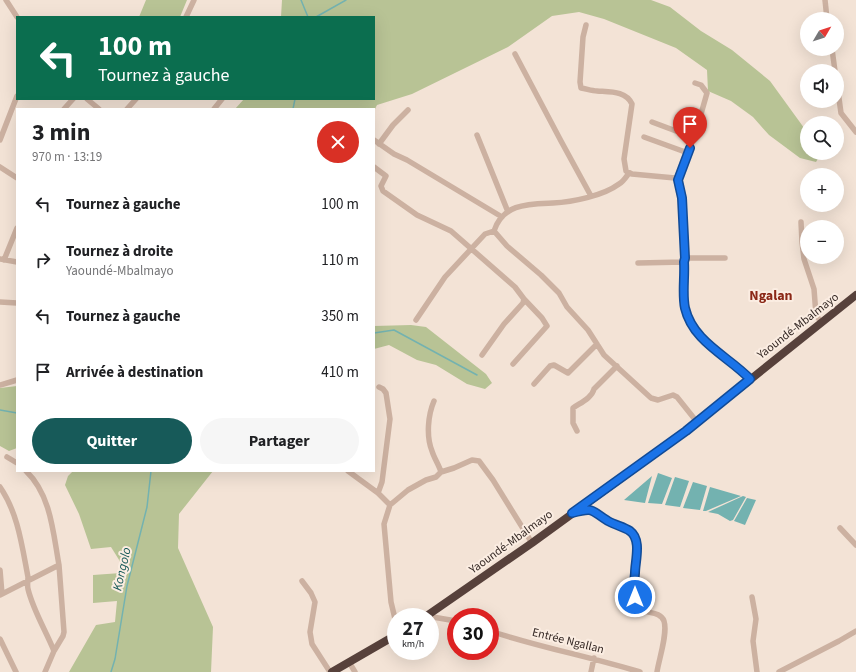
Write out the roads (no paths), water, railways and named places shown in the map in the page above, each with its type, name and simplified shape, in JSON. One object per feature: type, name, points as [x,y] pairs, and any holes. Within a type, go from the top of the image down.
[{"type":"highway","name":"Yaoundé-Mbalmayo","points":[[439,608],[697,422],[820,322],[856,295]]},
{"type":"highway","points":[[331,672],[387,640]]},
{"type":"street","points":[[6,0],[16,16]]},
{"type":"street","points":[[186,16],[194,0]]},
{"type":"street","points":[[825,0],[827,12]]},
{"type":"street","points":[[586,25],[583,37],[580,82],[581,88],[610,92],[628,97],[632,104],[624,159],[626,171],[629,173],[675,178],[678,180]]},
{"type":"street","points":[[515,54],[591,196]]},
{"type":"street","points":[[695,83],[701,85],[707,93],[697,128],[692,137],[678,180],[682,198],[685,306],[692,323],[708,346],[740,368],[750,379]]},
{"type":"street","points":[[0,140],[16,99]]},
{"type":"street","points":[[65,108],[72,100]]},
{"type":"street","points":[[88,100],[98,108]]},
{"type":"street","points":[[129,108],[135,100]]},
{"type":"street","points":[[215,108],[221,100]]},
{"type":"street","points":[[840,108],[841,113],[856,132]]},
{"type":"street","points":[[408,110],[376,142],[502,217]]},
{"type":"street","points":[[652,122],[692,137]]},
{"type":"street","points":[[477,135],[508,212]]},
{"type":"street","points":[[644,137],[688,152]]},
{"type":"street","points":[[0,167],[16,177]]},
{"type":"street","points":[[375,169],[386,176],[381,186],[382,191],[417,215],[451,231],[515,287],[542,318],[547,326],[513,364]]},
{"type":"street","points":[[416,320],[446,277],[485,234],[494,231],[502,217],[508,212],[522,205],[554,203],[591,196],[607,191],[620,184],[629,173]]},
{"type":"street","points":[[16,230],[2,259],[16,262]]},
{"type":"street","points":[[494,231],[507,246],[541,275],[559,293],[567,307],[588,330],[604,355],[651,398],[658,400],[673,395],[677,397],[697,422]]},
{"type":"street","points":[[638,263],[726,258]]},
{"type":"street","points":[[806,264],[814,289],[816,300],[814,309],[820,322]]},
{"type":"street","points":[[482,355],[504,324],[523,303],[524,299]]},
{"type":"street","points":[[0,302],[16,303]]},
{"type":"street","points":[[534,384],[550,366],[554,366],[568,373],[597,344]]},
{"type":"street","points":[[577,432],[573,423],[573,408],[591,396],[594,389],[617,366]]},
{"type":"street","points":[[0,384],[16,380]]},
{"type":"street","points":[[378,493],[382,482],[390,419],[386,393],[379,387]]},
{"type":"street","points":[[434,401],[431,409],[429,439],[431,449],[441,472]]},
{"type":"street","points":[[7,457],[16,462]]},
{"type":"street","points":[[392,608],[384,524],[390,505],[408,490],[426,480],[436,477],[441,472],[472,460],[479,461],[493,480],[532,542]]},
{"type":"street","points":[[27,472],[42,493],[48,506],[59,565],[64,632],[45,672]]},
{"type":"street","points":[[349,472],[378,493],[390,505]]},
{"type":"street","points":[[0,487],[14,514],[21,540],[28,580],[28,589],[54,651]]},
{"type":"street","points":[[572,513],[593,510],[615,525],[630,531],[635,536],[637,549],[634,590],[636,606],[638,609],[657,615],[664,620],[664,640],[656,672]]},
{"type":"street","points":[[840,528],[856,545]]},
{"type":"street","points":[[0,570],[1,594],[59,565]]},
{"type":"street","points":[[302,581],[311,593],[315,602],[310,632],[312,644],[331,672]]},
{"type":"street","points":[[752,597],[756,619],[753,641],[758,672]]},
{"type":"street","points":[[780,672],[856,631]]},
{"type":"street","name":"Entrée Ngallan","points":[[499,634],[594,658],[640,672]]},
{"type":"street","points":[[0,639],[16,672]]},
{"type":"street","points":[[591,672],[594,658]]},
{"type":"street","points":[[349,662],[355,672]]},
{"type":"water","points":[[658,473],[672,478],[662,504],[648,503]]},
{"type":"water","points":[[652,476],[645,503],[624,500]]},
{"type":"water","points":[[675,477],[689,481],[680,507],[665,505]]},
{"type":"water","points":[[693,482],[707,486],[700,510],[683,508]]},
{"type":"water","points":[[710,487],[741,496],[703,511]]},
{"type":"water","points":[[743,496],[746,497],[733,520],[730,521],[718,514],[708,512]]},
{"type":"water","points":[[747,498],[756,500],[745,525],[734,521]]},
{"type":"waterway","name":"Kongolo","points":[[301,0],[308,16]]},
{"type":"waterway","name":"Kongolo","points":[[318,16],[346,0]]},
{"type":"waterway","name":"Kongolo","points":[[293,108],[295,100]]},
{"type":"waterway","points":[[375,333],[394,330],[477,375]]},
{"type":"waterway","points":[[0,410],[16,413]]},
{"type":"waterway","name":"Kongolo","points":[[111,672],[115,659],[127,586],[147,507],[151,472]]},
{"type":"district","name":"Ngalan","points":[[771,296]]}]
